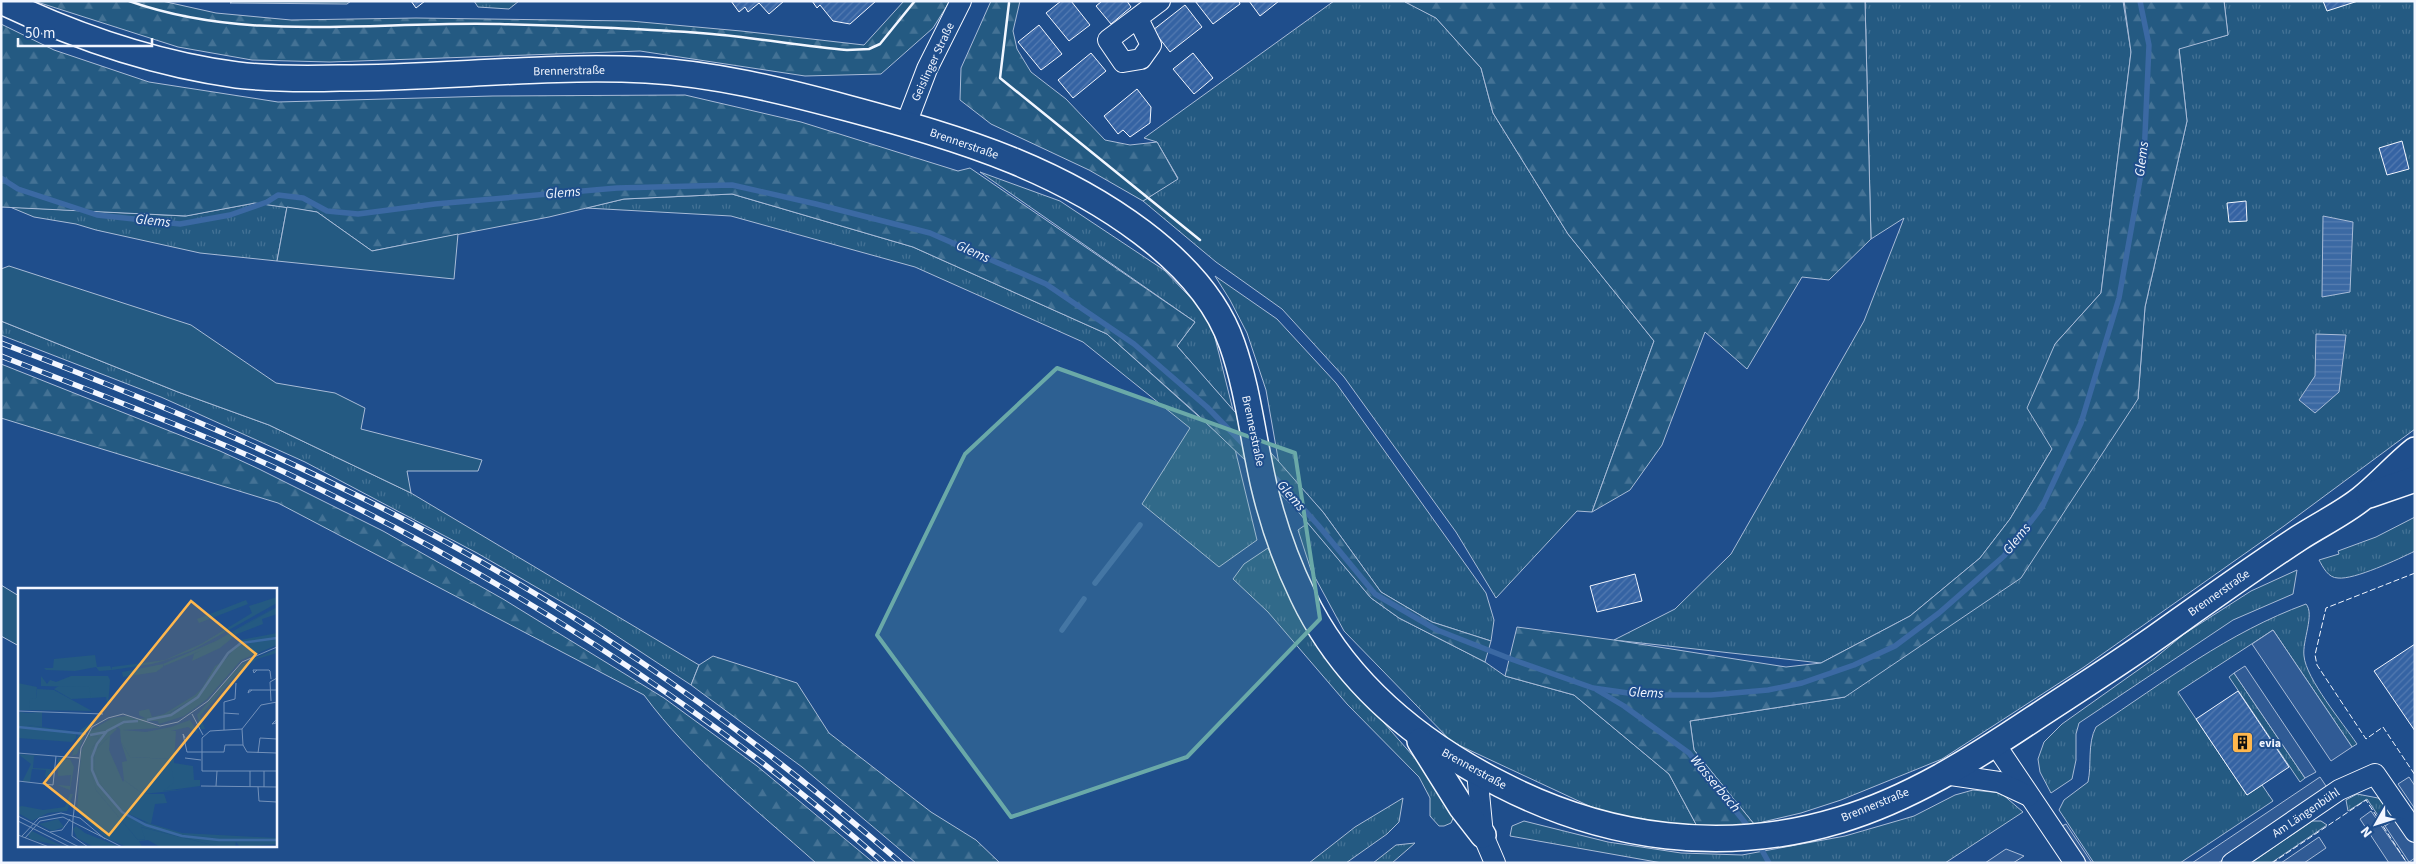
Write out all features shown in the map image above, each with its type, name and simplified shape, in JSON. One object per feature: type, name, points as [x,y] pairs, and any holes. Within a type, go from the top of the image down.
[{"type":"main road","name":"Brennerstraße","points":[[1,1],[72,33],[120,49],[194,67],[243,76],[298,79],[573,70],[640,70],[687,73],[745,81],[906,124],[1014,161],[1095,203],[1144,234],[1186,270],[1209,299],[1224,323],[1232,345],[1242,379],[1266,493],[1283,550],[1304,600],[1323,632],[1358,676],[1388,708],[1415,732],[1448,756],[1520,794],[1570,815],[1658,837],[1734,839],[1776,835],[1853,816],[1897,798],[1944,774],[1996,744],[2127,657],[2305,534],[2365,496],[2393,468],[2415,450]]},
{"type":"main road","name":"Brennerstraße","points":[[2365,496],[2415,479]]},
{"type":"main road","points":[[1415,732],[1446,784],[1482,835]]},
{"type":"street","name":"Geislinger Straße","points":[[906,124],[927,69],[962,1]]},
{"type":"street","points":[[1138,19],[1160,1]]},
{"type":"street","points":[[1996,744],[2076,863]]},
{"type":"street","points":[[1477,772],[1482,835],[1494,863]]},
{"type":"street","points":[[1944,774],[1999,782],[2030,796]]},
{"type":"street","name":"Am Längenbühl","points":[[2232,863],[2339,790],[2374,774],[2415,832]]},
{"type":"highlighted area","points":[[1057,368],[1295,453],[1320,619],[1187,757],[1011,817],[877,635],[965,454]]},
{"type":"green space","points":[[34,1],[162,1],[216,13],[291,20],[416,18],[630,21],[864,45],[904,1],[950,1],[933,28],[881,74],[805,76],[640,51],[330,62],[252,60],[178,47]]},
{"type":"green space","points":[[233,1],[351,1],[347,4],[230,3]]},
{"type":"green space","points":[[474,1],[519,1],[509,9],[478,7]]},
{"type":"green space","points":[[991,1],[1020,1],[1013,31],[1017,49],[1031,72],[1066,99],[1105,140],[1130,145],[1157,142],[1178,179],[1143,201],[1089,170],[991,124],[960,100],[961,68]]},
{"type":"green space","points":[[1334,1],[1405,1],[1436,18],[1481,68],[1493,113],[1568,234],[1654,341],[1592,512],[1577,511],[1496,598],[1456,532],[1344,377],[1282,309],[1216,262],[1143,201],[1178,178],[1157,142],[1144,138]]},
{"type":"green space","points":[[1865,1],[2123,1],[2131,52],[2101,293],[2055,344],[2052,449],[2010,519],[1980,558],[1910,616],[1821,663],[1614,640],[1675,609],[1731,554],[1864,321],[1904,218],[1871,239]]},
{"type":"green space","points":[[1865,1],[1871,239],[1829,280],[1802,277],[1747,369],[1705,332],[1662,445],[1630,490],[1592,512],[1654,341],[1568,234],[1493,113],[1481,68],[1436,18],[1405,2]]},
{"type":"green space","points":[[2124,1],[2224,1],[2228,35],[2179,49],[2187,121],[2145,307],[2138,399],[2021,578],[1845,697],[1690,721],[1694,750],[1754,824],[1698,828],[1669,774],[1574,695],[1505,676],[1517,627],[1786,667],[1821,663],[1910,616],[1980,558],[2010,519],[2052,449],[2027,408],[2055,344],[2101,293],[2131,52]]},
{"type":"green space","points":[[2224,1],[2415,1],[2415,429],[2284,526],[2084,667],[1942,759],[1841,800],[1801,813],[1754,824],[1694,750],[1690,721],[1845,697],[2138,399],[2145,307],[2187,121],[2179,48],[2228,35]]},
{"type":"green space","points":[[1,24],[54,50],[149,82],[278,102],[492,96],[685,95],[801,122],[958,171],[970,168],[1195,322],[1177,346],[1323,512],[1381,592],[1432,622],[1491,641],[1485,662],[1399,618],[1371,598],[1295,508],[1198,415],[1107,334],[913,247],[732,194],[624,199],[549,217],[372,251],[317,212],[255,203],[186,216],[1,207]]},
{"type":"green space","points":[[980,172],[1060,201],[1164,270],[1210,318],[1233,410],[1177,346],[1195,322]]},
{"type":"green space","points":[[732,194],[913,247],[1107,334],[1235,449],[1257,540],[1219,567],[1142,504],[1190,428],[1083,342],[915,267],[731,216],[586,208],[624,199]]},
{"type":"green space","points":[[255,203],[287,207],[277,261],[200,253],[76,224],[34,217],[10,207],[185,216]]},
{"type":"green space","points":[[287,207],[317,212],[372,251],[458,234],[454,279],[277,261]]},
{"type":"green space","points":[[9,266],[191,325],[276,383],[335,393],[365,408],[361,429],[482,460],[478,471],[407,471],[411,493],[269,425],[178,392],[1,321],[1,269]]},
{"type":"green space","points":[[1215,276],[1277,319],[1336,383],[1486,593],[1494,620],[1491,641],[1432,622],[1381,592],[1323,512],[1279,464],[1266,390],[1247,333]]},
{"type":"green space","points":[[1,321],[178,392],[269,425],[411,493],[699,665],[691,685],[588,617],[477,553],[305,462],[161,397],[1,335]]},
{"type":"green space","points":[[1,364],[220,451],[259,469],[383,531],[503,599],[664,698],[757,766],[874,863],[816,863],[682,741],[644,695],[278,503],[1,418]]},
{"type":"green space","points":[[2415,517],[2415,551],[2398,559],[2345,578],[2334,578],[2331,576],[2319,560],[2339,554],[2338,551],[2376,537]]},
{"type":"green space","points":[[1308,523],[1371,598],[1399,618],[1485,662],[1505,676],[1574,695],[1669,774],[1698,828],[1615,818],[1452,742],[1344,631],[1311,570],[1298,530]]},
{"type":"green space","points":[[1268,548],[1298,615],[1327,658],[1428,773],[1455,814],[1451,823],[1439,826],[1430,816],[1430,798],[1419,777],[1347,704],[1268,612],[1233,579],[1244,564]]},
{"type":"green space","points":[[2297,570],[2293,594],[2233,620],[2079,723],[2076,734],[2076,760],[2072,779],[2051,793],[2040,772],[2038,759],[2044,742],[2062,724],[2155,658],[2184,634],[2251,591]]},
{"type":"green space","points":[[1,585],[18,595],[18,645],[1,636]]},
{"type":"green space","points":[[2306,604],[2309,621],[2304,650],[2306,666],[2326,701],[2357,744],[2352,747],[2273,630],[2178,692],[2247,795],[2262,785],[2273,801],[2180,863],[2094,863],[2059,810],[2064,800],[2088,782],[2092,740],[2096,727],[2224,643],[2278,615]]},
{"type":"green space","points":[[713,656],[797,683],[829,733],[931,812],[976,840],[1000,863],[916,863],[802,767],[691,685],[699,665]]},
{"type":"green space","points":[[2234,673],[2305,778],[2300,782],[2229,677]]},
{"type":"green space","points":[[1973,790],[2001,793],[2023,812],[1945,863],[1662,863],[1510,836],[1512,826],[1524,821],[1608,842],[1681,853],[1742,855],[1845,836],[1914,816],[1955,795]]},
{"type":"green space","points":[[2357,794],[2378,798],[2397,818],[2385,826],[2367,799],[2348,811],[2346,800]]},
{"type":"green space","points":[[1403,798],[1399,822],[1387,834],[1346,863],[1309,863],[1355,827]]},
{"type":"green space","points":[[2312,821],[2321,821],[2327,825],[2271,863],[2251,863]]},
{"type":"green space","points":[[1415,843],[1392,863],[1373,863],[1396,845]]},
{"type":"shaded area","points":[[2323,216],[2353,222],[2350,292],[2322,297]]},
{"type":"shaded area","points":[[2316,334],[2346,335],[2339,392],[2315,413],[2299,400],[2315,376]]},
{"type":"shaded area","points":[[2273,630],[2352,747],[2331,761],[2252,644]]},
{"type":"shaded area","points":[[2245,666],[2316,772],[2305,778],[2234,673]]},
{"type":"shaded area","points":[[2320,777],[2328,789],[2218,863],[2192,863]]},
{"type":"shaded area","points":[[2409,777],[2415,786],[2415,809],[2398,784]]},
{"type":"shaded area","points":[[2371,811],[2407,863],[2389,863],[2360,819]]},
{"type":"shaded area","points":[[2397,818],[2415,844],[2415,858],[2409,862],[2385,826]]},
{"type":"shaded area","points":[[2066,824],[2092,863],[2087,863],[2062,826]]},
{"type":"shaded area","points":[[2319,837],[2326,848],[2304,863],[2281,863]]},
{"type":"shaded area","points":[[2006,849],[2024,856],[2013,863],[1985,863]]},
{"type":"building","points":[[411,1],[425,1],[416,8]]},
{"type":"building","points":[[731,1],[784,1],[769,14],[759,3],[748,12],[745,7],[739,12]]},
{"type":"building","points":[[812,1],[876,1],[850,24],[833,21],[820,5],[817,8]]},
{"type":"building","points":[[1061,1],[1071,1],[1090,25],[1069,41],[1046,13]]},
{"type":"building","points":[[1102,1],[1127,1],[1131,7],[1111,24],[1096,6]]},
{"type":"building","points":[[1195,1],[1239,1],[1240,4],[1213,24]]},
{"type":"building","points":[[1249,1],[1279,1],[1260,16]]},
{"type":"building","points":[[2323,1],[2358,1],[2327,11]]},
{"type":"building","points":[[1185,5],[1202,27],[1170,52],[1153,30]]},
{"type":"building","points":[[1039,25],[1062,54],[1041,70],[1018,42]]},
{"type":"building","points":[[1091,53],[1106,71],[1073,98],[1058,80]]},
{"type":"building","points":[[1193,53],[1213,78],[1194,94],[1173,69]]},
{"type":"building","points":[[1137,89],[1151,107],[1150,123],[1130,137],[1123,130],[1118,134],[1104,116]]},
{"type":"building","points":[[2402,141],[2409,169],[2387,175],[2379,148]]},
{"type":"building","points":[[2246,201],[2247,221],[2229,222],[2227,203]]},
{"type":"building","points":[[1635,574],[1642,601],[1597,612],[1590,586]]},
{"type":"building","points":[[2415,644],[2415,731],[2374,671]]},
{"type":"building","name":"evia","points":[[2238,691],[2289,767],[2247,795],[2196,719]]},
{"type":"waterway","name":"Glems","points":[[1271,473],[1318,525],[1375,594],[1437,630],[1593,688],[1642,695],[1711,695],[1768,690],[1802,683],[1854,665],[1895,646],[1939,613],[2004,556],[2042,507],[2081,423],[2119,298],[2144,157],[2149,45],[2140,1]]},
{"type":"waterway","name":"Glems","points":[[1,178],[18,189],[97,215],[180,224],[230,215],[267,202],[278,195],[303,198],[327,211],[358,214],[435,204],[617,188],[732,185],[930,233],[1046,284],[1134,344],[1207,407],[1247,448]]},
{"type":"waterway","points":[[1095,583],[1140,525]]},
{"type":"waterway","points":[[1062,630],[1084,599]]},
{"type":"waterway","name":"Wasserbach","points":[[1597,690],[1624,706],[1689,753],[1751,830]]},
{"type":"waterway","name":"Wasserbach","points":[[1758,843],[1769,863]]},
{"type":"railway","points":[[1,343],[131,394],[260,449],[419,527],[492,568],[564,612],[703,706],[771,756],[901,863]]},
{"type":"railway","points":[[1,356],[142,411],[247,455],[363,511],[442,553],[520,598],[672,696],[745,749],[816,805],[884,863]]},
{"type":"fence","points":[[2415,573],[2326,608],[2315,655],[2317,665],[2366,739],[2383,727],[2415,775]]},
{"type":"fence","points":[[2272,863],[2366,800],[2407,863]]},
{"type":"wall","points":[[129,1],[174,14],[219,22],[265,26],[497,24],[658,30],[712,34],[847,50],[869,49],[880,44],[914,2]]},
{"type":"wall","points":[[1009,3],[1000,78],[1200,240]]},
{"type":"place","name":"evia","points":[[2243,743]]}]
